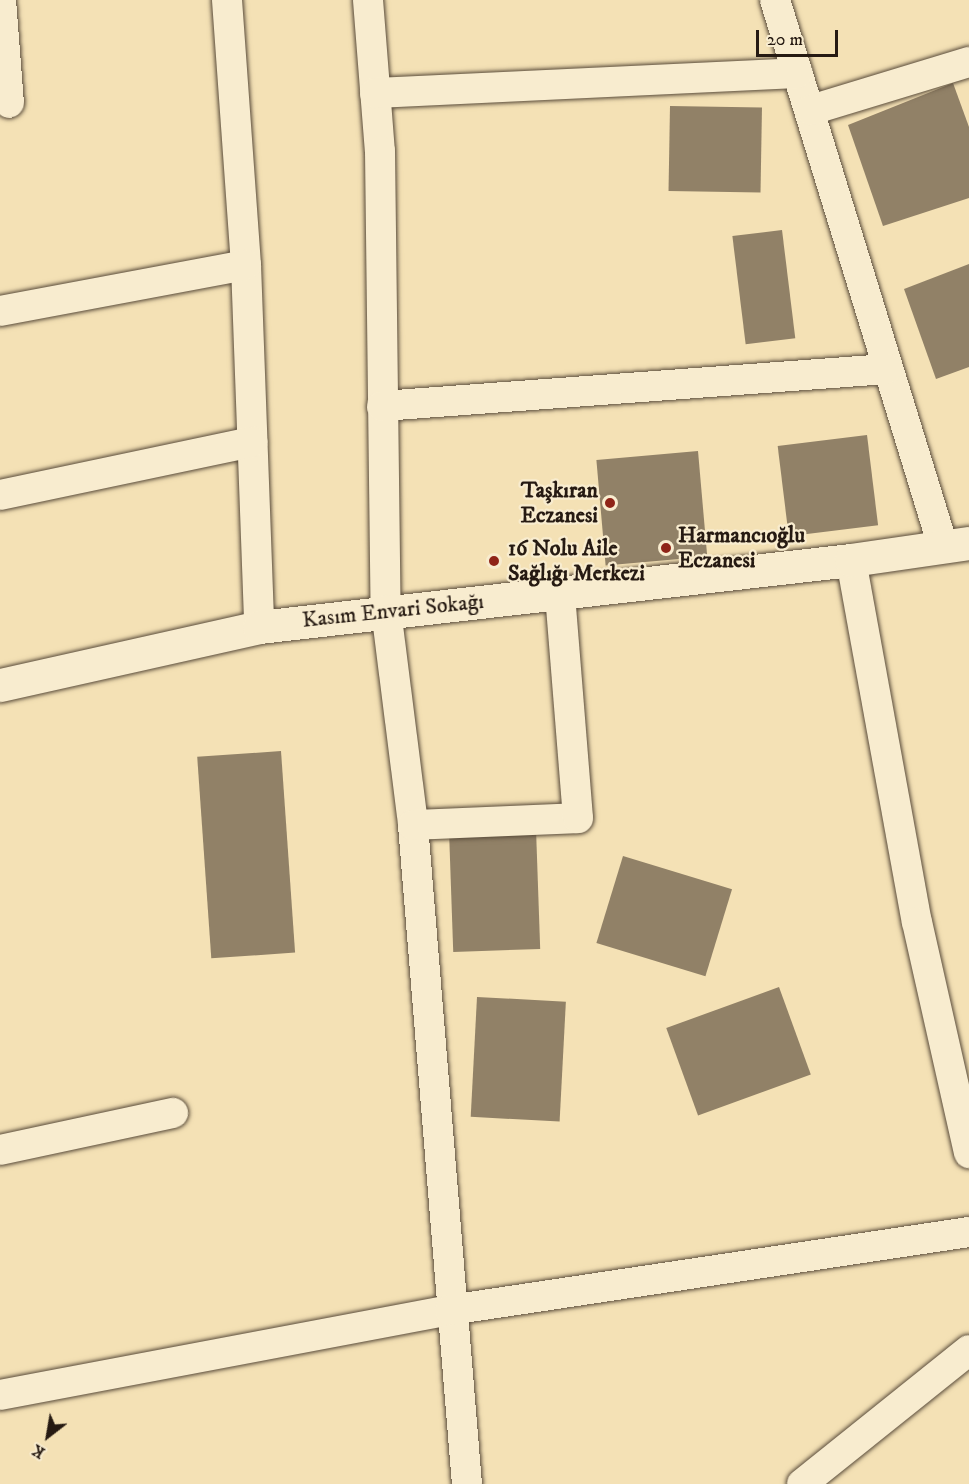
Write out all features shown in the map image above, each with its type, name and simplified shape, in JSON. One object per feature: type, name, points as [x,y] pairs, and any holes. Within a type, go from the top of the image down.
[{"type":"street","points":[[2,0],[9,103]]},
{"type":"street","points":[[227,0],[246,265],[259,627]]},
{"type":"street","points":[[368,0],[380,151],[386,610],[412,825],[450,1310],[467,1484]]},
{"type":"street","points":[[775,0],[887,369],[956,545]]},
{"type":"street","points":[[810,110],[969,62]]},
{"type":"street","points":[[375,93],[798,73]]},
{"type":"street","points":[[0,311],[246,265]]},
{"type":"street","points":[[382,406],[887,369]]},
{"type":"street","points":[[0,495],[252,442]]},
{"type":"street","name":"Kasım Envari Sokağı","points":[[0,685],[259,627],[386,610],[560,594],[851,560],[956,545]]},
{"type":"street","points":[[851,560],[917,922],[969,1153]]},
{"type":"street","points":[[412,825],[578,818],[560,594]]},
{"type":"street","points":[[0,1150],[172,1113]]},
{"type":"street","points":[[0,1395],[450,1310],[969,1232]]},
{"type":"street","points":[[802,1484],[969,1350]]},
{"type":"building","points":[[953,83],[969,127],[969,198],[883,226],[848,125]]},
{"type":"building","points":[[670,106],[762,108],[761,193],[669,191]]},
{"type":"building","points":[[782,230],[795,338],[746,344],[732,236]]},
{"type":"building","points":[[969,264],[969,367],[936,379],[904,289]]},
{"type":"building","points":[[867,435],[878,525],[789,536],[778,446]]},
{"type":"building","points":[[698,451],[707,557],[606,565],[596,460]]},
{"type":"building","points":[[281,751],[295,953],[211,958],[197,757]]},
{"type":"building","points":[[536,829],[540,949],[453,952],[449,832]]},
{"type":"building","points":[[623,856],[732,889],[705,976],[596,943]]},
{"type":"building","points":[[779,987],[811,1074],[698,1115],[666,1028]]},
{"type":"building","points":[[477,997],[566,1002],[560,1121],[471,1117]]},
{"type":"place","name":"Taşkıran Eczanesi","points":[[610,503]]},
{"type":"place","name":"Harmancıoğlu Eczanesi","points":[[666,548]]},
{"type":"place","name":"16 Nolu Aile Sağlığı Merkezi","points":[[494,561]]}]
